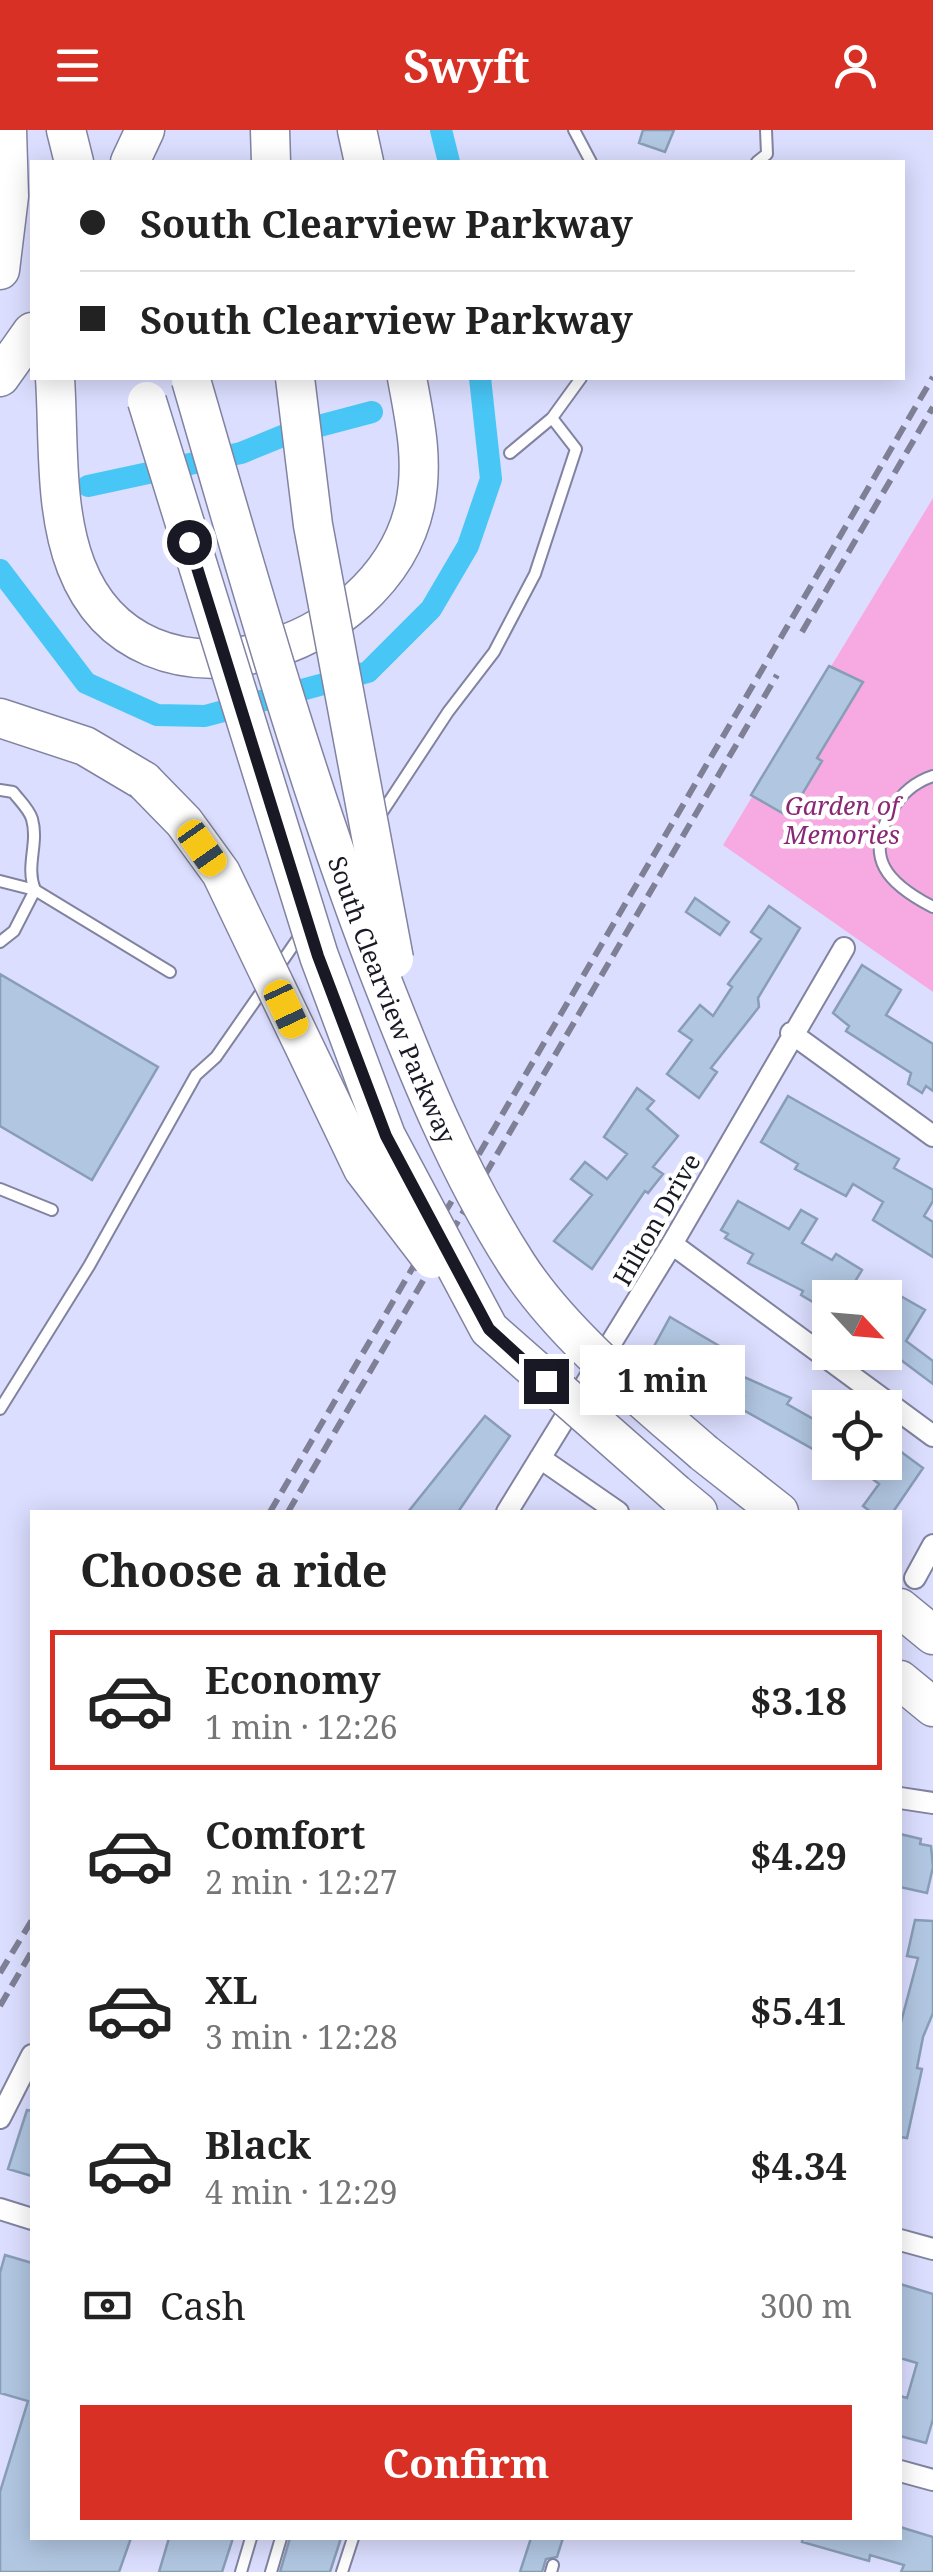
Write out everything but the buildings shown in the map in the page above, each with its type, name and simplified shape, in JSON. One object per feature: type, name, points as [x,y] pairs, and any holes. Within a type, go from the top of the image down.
[{"type":"highway","points":[[9,130],[30,205]]},
{"type":"highway","points":[[0,270],[9,196],[9,130]]},
{"type":"highway","points":[[66,130],[74,160]]},
{"type":"highway","points":[[113,130],[121,160]]},
{"type":"highway","points":[[131,160],[145,130]]},
{"type":"highway","points":[[270,130],[272,160]]},
{"type":"highway","points":[[357,130],[364,160]]},
{"type":"highway","points":[[0,377],[30,335]]},
{"type":"highway","points":[[55,380],[66,533],[77,569],[105,615],[132,638],[184,659],[240,658],[306,638],[363,598],[397,549],[415,507],[420,447],[406,380]]},
{"type":"highway","name":"South Clearview Parkway","points":[[192,380],[287,708],[348,891],[420,1079],[519,1268],[606,1368],[704,1454],[776,1510]]},
{"type":"highway","points":[[295,380],[313,525],[370,849],[420,1079]]},
{"type":"highway","name":"South Clearview Parkway","points":[[143,389],[318,956],[386,1136],[489,1329],[686,1503]]},
{"type":"highway","points":[[0,718],[85,746],[144,781],[184,822],[220,873],[363,1169],[489,1329]]},
{"type":"highway","points":[[907,1593],[933,1634]]},
{"type":"highway","points":[[902,1682],[933,1707]]},
{"type":"street","name":"Hilton Drive","points":[[508,1510],[672,1244],[791,1033],[844,948]]},
{"type":"street","points":[[791,1033],[933,1136]]},
{"type":"street","points":[[672,1244],[933,1436]]},
{"type":"street","points":[[540,1458],[615,1510]]},
{"type":"street","points":[[907,1593],[933,1546]]},
{"type":"street","points":[[902,1798],[933,1803]]},
{"type":"street","points":[[0,2118],[27,2064]]},
{"type":"street","points":[[0,2209],[30,2218]]},
{"type":"street","points":[[902,2241],[933,2250]]},
{"type":"street","points":[[902,2472],[933,2480]]},
{"type":"lane","points":[[574,130],[590,160]]},
{"type":"lane","points":[[760,160],[767,154],[766,130]]},
{"type":"lane","points":[[510,454],[552,418],[580,380]]},
{"type":"lane","points":[[360,846],[448,712],[494,652],[535,574],[576,450],[552,418]]},
{"type":"lane","points":[[933,776],[901,795],[878,834],[876,848],[898,884],[933,906]]},
{"type":"lane","points":[[0,790],[14,792],[32,817],[34,854],[28,874],[34,890],[14,931],[0,942]]},
{"type":"lane","points":[[329,892],[350,861]]},
{"type":"lane","points":[[0,882],[34,890],[170,972]]},
{"type":"lane","points":[[0,1409],[89,1266],[196,1074],[216,1056],[319,907]]},
{"type":"lane","points":[[0,1189],[52,1210]]},
{"type":"lane","points":[[241,2572],[250,2540]]},
{"type":"lane","points":[[270,2572],[280,2540]]},
{"type":"lane","points":[[342,2572],[352,2540]]},
{"type":"green space","name":"Garden of Memories","points":[[933,498],[933,992],[723,845]]},
{"type":"waterway","points":[[441,130],[448,160]]},
{"type":"waterway","points":[[0,570],[86,683],[157,715],[205,716],[368,672],[431,609],[468,546],[491,479],[480,380]]},
{"type":"waterway","points":[[88,486],[241,453],[285,435],[372,412]]},
{"type":"waterway","points":[[263,439],[264,444]]},
{"type":"waterway","points":[[254,442],[255,448]]},
{"type":"railway","points":[[271,1510],[933,377]]},
{"type":"railway","points":[[802,632],[933,407]]},
{"type":"railway","points":[[289,1510],[777,675]]},
{"type":"railway","points":[[0,1973],[30,1923]]},
{"type":"railway","points":[[0,2006],[30,1954]]},
{"type":"route","points":[[189,542],[318,956],[386,1136],[489,1329],[546,1381]]}]
